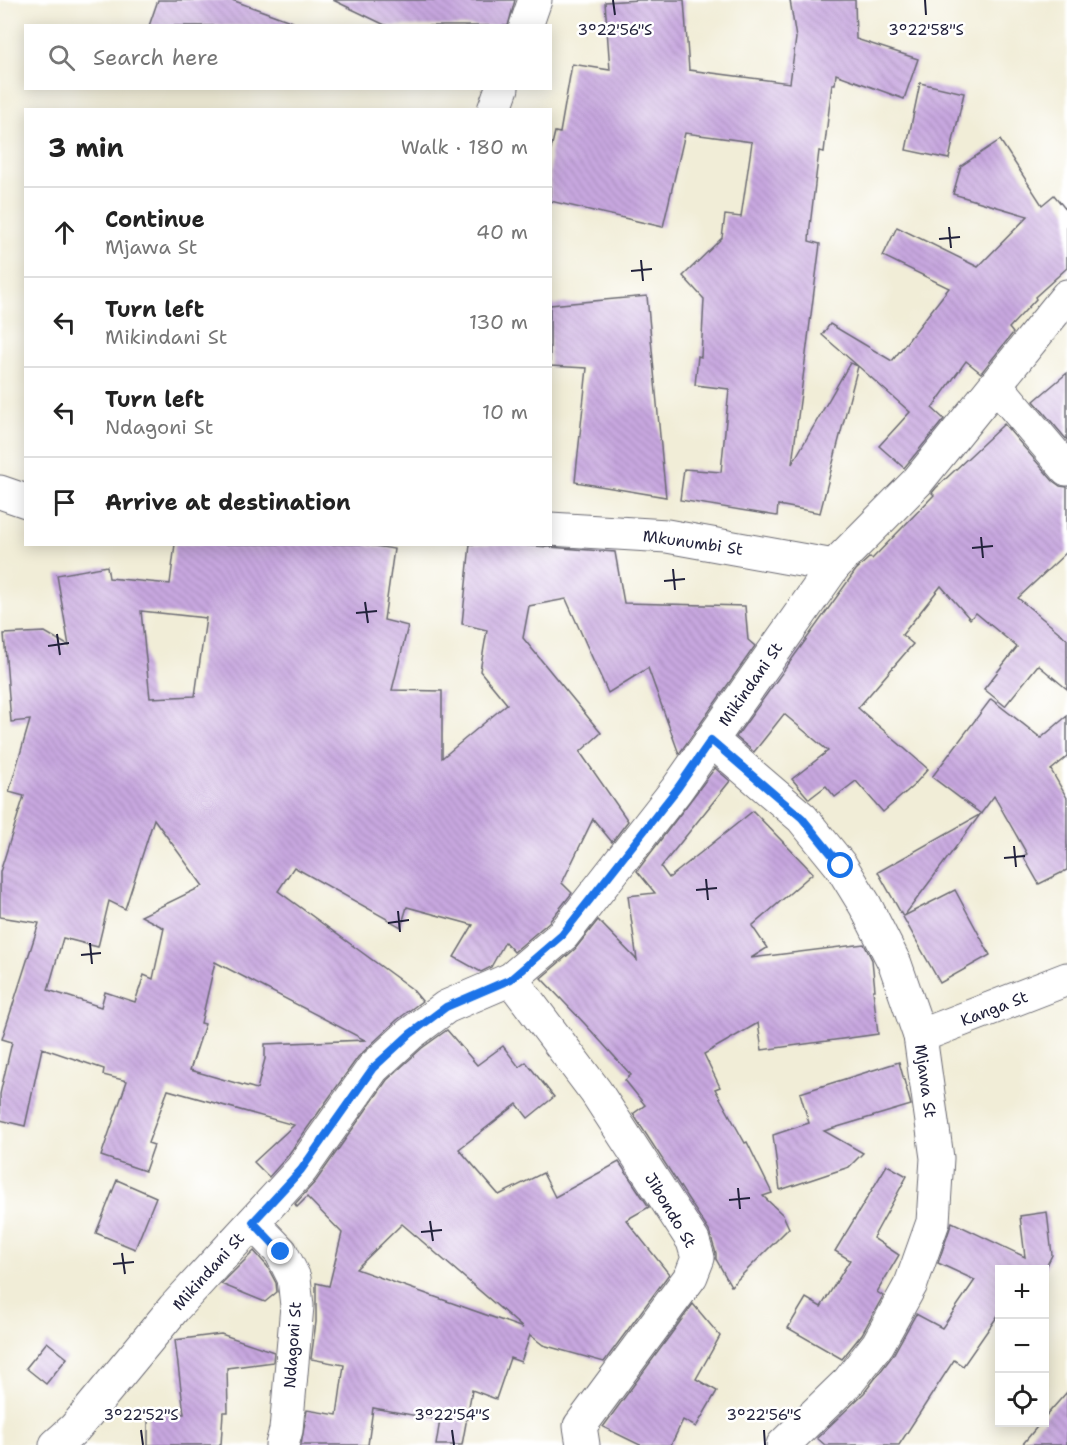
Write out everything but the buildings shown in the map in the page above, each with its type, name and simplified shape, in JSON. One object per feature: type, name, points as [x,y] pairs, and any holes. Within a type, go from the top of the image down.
[{"type":"street","points":[[527,24],[535,0]]},
{"type":"street","points":[[495,108],[501,90]]},
{"type":"street","name":"Mikindani St","points":[[56,1445],[75,1428],[174,1308],[301,1170],[373,1068],[410,1034],[446,1007],[511,979],[562,935],[677,789],[834,566],[917,482],[1067,296]]},
{"type":"street","points":[[996,385],[1067,469]]},
{"type":"street","points":[[0,492],[24,500]]},
{"type":"street","name":"Mkunumbi St","points":[[552,529],[667,536],[834,566]]},
{"type":"street","name":"Mjawa St","points":[[711,740],[802,818],[841,866],[865,905],[895,963],[920,1036],[937,1158],[933,1222],[911,1284],[878,1344],[849,1381],[783,1445]]},
{"type":"street","name":"Jibondo St","points":[[511,979],[596,1092],[693,1241],[699,1258],[691,1276],[580,1426],[583,1445]]},
{"type":"street","name":"Kanga St","points":[[920,1036],[1067,980]]},
{"type":"street","name":"Ndagoni St","points":[[253,1222],[281,1252],[294,1278],[297,1306],[286,1430],[282,1445]]},
{"type":"route","points":[[281,1252],[253,1222],[301,1170],[373,1068],[410,1034],[446,1007],[511,979],[562,935],[677,789],[711,740],[802,818],[841,866]]}]
